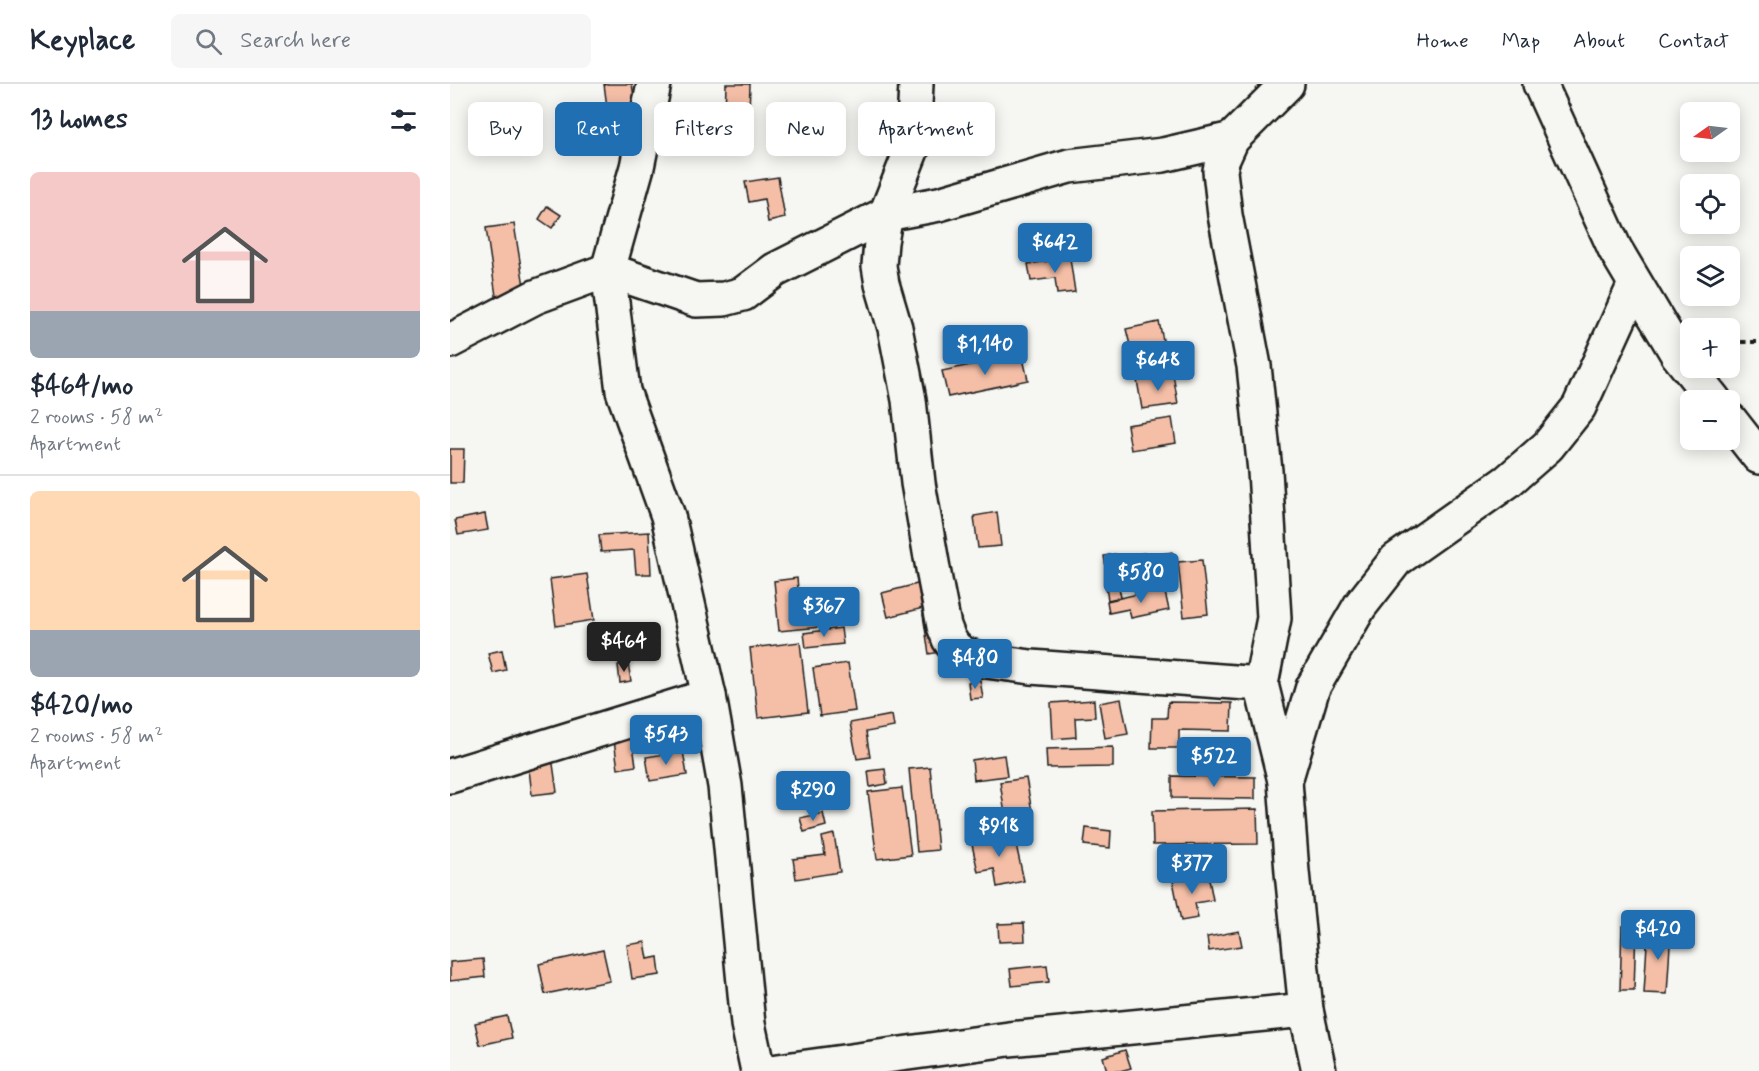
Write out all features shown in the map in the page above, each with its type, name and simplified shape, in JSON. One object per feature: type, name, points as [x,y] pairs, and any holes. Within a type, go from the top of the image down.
[{"type":"street","points":[[654,84],[638,167],[608,270],[623,391],[668,516],[709,696],[725,786],[746,1012],[758,1071]]},
{"type":"street","points":[[916,84],[913,147],[886,214],[879,266],[895,328],[909,400],[918,483],[944,626],[955,648],[964,654],[986,661],[1031,667],[1261,684]]},
{"type":"street","points":[[1287,84],[1232,139],[1222,160],[1220,171],[1254,366],[1265,471],[1274,618],[1261,684],[1285,781],[1306,1010],[1319,1071]]},
{"type":"street","points":[[1540,84],[1615,249],[1678,356],[1706,390]]},
{"type":"street","points":[[450,341],[535,297],[608,270],[696,300],[724,299],[743,294],[775,270],[886,214],[939,204],[1069,166],[1163,155],[1232,139]]},
{"type":"street","points":[[1285,781],[1313,687],[1360,606],[1396,560],[1508,481],[1548,446],[1579,407],[1635,284]]},
{"type":"street","points":[[1740,433],[1759,458]]},
{"type":"street","points":[[450,776],[709,696]]},
{"type":"street","points":[[778,1071],[1009,1039],[1306,1010]]},
{"type":"path","points":[[1740,342],[1759,342]]},
{"type":"building","points":[[604,84],[632,84],[635,102],[606,102]]},
{"type":"building","points":[[726,84],[750,84],[749,102],[725,102]]},
{"type":"building","points":[[778,177],[785,218],[768,222],[764,199],[749,202],[745,182]]},
{"type":"building","points":[[547,206],[561,215],[552,228],[539,219]]},
{"type":"building","points":[[514,224],[525,292],[496,296],[486,228]]},
{"type":"building","points":[[1070,258],[1075,292],[1057,294],[1055,278],[1031,281],[1028,264]]},
{"type":"building","points":[[1159,322],[1165,349],[1133,357],[1126,329]]},
{"type":"building","points":[[1022,354],[1028,380],[948,397],[942,371]]},
{"type":"building","points":[[1173,374],[1178,404],[1142,409],[1137,380]]},
{"type":"building","points":[[1172,418],[1176,443],[1131,450],[1127,425]]},
{"type":"building","points":[[450,449],[464,449],[463,483],[450,483]]},
{"type":"building","points":[[997,512],[1001,546],[978,548],[974,516]]},
{"type":"building","points":[[485,514],[488,530],[458,535],[455,520]]},
{"type":"building","points":[[649,532],[651,574],[636,574],[634,550],[601,552],[599,535]]},
{"type":"building","points":[[1172,552],[1173,563],[1150,566],[1148,556]]},
{"type":"building","points":[[1144,553],[1146,565],[1123,570],[1120,557]]},
{"type":"building","points":[[1115,554],[1118,570],[1107,572],[1104,556]]},
{"type":"building","points":[[1202,560],[1208,614],[1184,617],[1178,562]]},
{"type":"building","points":[[587,574],[594,620],[556,626],[550,579]]},
{"type":"building","points":[[797,578],[800,610],[818,608],[820,627],[779,631],[774,581]]},
{"type":"building","points":[[921,583],[927,607],[888,617],[882,593]]},
{"type":"building","points":[[1118,584],[1121,597],[1108,600],[1106,587]]},
{"type":"building","points":[[1164,588],[1169,610],[1131,618],[1129,609],[1109,613],[1107,601]]},
{"type":"building","points":[[941,613],[947,651],[929,654],[923,615]]},
{"type":"building","points":[[841,628],[843,644],[806,648],[804,633]]},
{"type":"building","points":[[656,633],[659,649],[619,658],[615,642]]},
{"type":"building","points":[[800,642],[808,712],[758,718],[750,648]]},
{"type":"building","points":[[502,650],[506,670],[493,673],[488,653]]},
{"type":"building","points":[[628,663],[631,681],[620,683],[618,665]]},
{"type":"building","points":[[848,663],[855,711],[820,716],[813,668]]},
{"type":"building","points":[[980,680],[983,698],[970,699],[968,682]]},
{"type":"building","points":[[1121,699],[1128,734],[1105,738],[1099,703]]},
{"type":"building","points":[[1094,700],[1095,717],[1075,718],[1076,737],[1053,739],[1051,703]]},
{"type":"building","points":[[1168,702],[1232,703],[1231,731],[1179,730],[1179,748],[1151,748],[1152,718],[1167,718]]},
{"type":"building","points":[[892,715],[894,727],[866,732],[870,757],[857,759],[850,723]]},
{"type":"building","points":[[631,731],[636,766],[618,769],[613,733]]},
{"type":"building","points":[[1113,747],[1113,767],[1047,768],[1046,749]]},
{"type":"building","points":[[683,751],[687,775],[650,781],[646,757]]},
{"type":"building","points":[[1004,755],[1007,776],[974,780],[972,760]]},
{"type":"building","points":[[552,757],[557,792],[532,795],[528,761]]},
{"type":"building","points":[[930,767],[938,850],[917,852],[909,769]]},
{"type":"building","points":[[885,769],[887,784],[870,787],[868,771]]},
{"type":"building","points":[[1172,776],[1255,777],[1255,799],[1172,798]]},
{"type":"building","points":[[1026,778],[1033,817],[1006,821],[1000,782]]},
{"type":"building","points":[[902,788],[911,855],[877,859],[868,792]]},
{"type":"building","points":[[1257,809],[1258,844],[1153,845],[1152,811]]},
{"type":"building","points":[[823,813],[826,826],[804,832],[800,818]]},
{"type":"building","points":[[1086,828],[1111,831],[1110,848],[1084,845]]},
{"type":"building","points":[[1013,831],[1024,881],[997,887],[994,869],[978,872],[971,840]]},
{"type":"building","points":[[834,834],[840,872],[796,879],[793,859],[825,855],[822,837]]},
{"type":"building","points":[[1208,874],[1213,900],[1195,903],[1198,918],[1181,921],[1173,881]]},
{"type":"building","points":[[1024,923],[1025,941],[999,942],[998,924]]},
{"type":"building","points":[[1622,926],[1636,927],[1634,990],[1620,990]]},
{"type":"building","points":[[1648,928],[1671,929],[1667,994],[1644,993]]},
{"type":"building","points":[[1239,931],[1242,946],[1209,951],[1207,937]]},
{"type":"building","points":[[645,942],[648,959],[658,957],[660,975],[632,979],[627,945]]},
{"type":"building","points":[[603,950],[610,981],[545,994],[539,964]]},
{"type":"building","points":[[483,959],[485,977],[450,981],[450,962]]},
{"type":"building","points":[[1047,965],[1049,982],[1012,986],[1010,969]]},
{"type":"building","points":[[507,1016],[512,1038],[480,1045],[475,1023]]},
{"type":"building","points":[[1125,1050],[1131,1068],[1107,1071],[1103,1057]]}]
